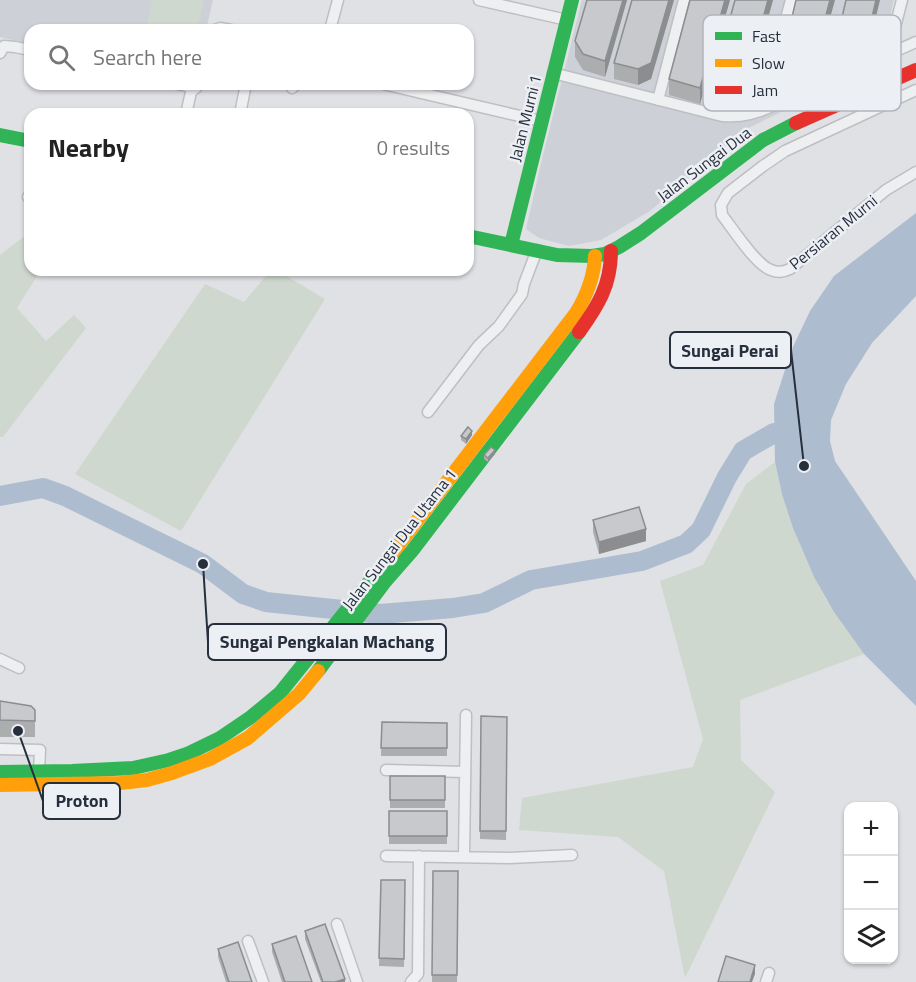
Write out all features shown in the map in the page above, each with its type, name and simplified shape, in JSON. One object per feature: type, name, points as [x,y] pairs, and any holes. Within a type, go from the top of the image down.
[{"type":"street","points":[[332,24],[338,0]]},
{"type":"street","points":[[479,0],[567,20]]},
{"type":"street","name":"Jalan Murni 1","points":[[511,245],[572,0]]},
{"type":"street","points":[[658,100],[684,0]]},
{"type":"street","points":[[787,15],[791,0]]},
{"type":"street","points":[[898,15],[902,0]]},
{"type":"street","points":[[901,48],[916,42]]},
{"type":"street","points":[[0,52],[4,46],[24,49]]},
{"type":"street","name":"Jalan Sungai Dua","points":[[901,77],[916,70]]},
{"type":"street","points":[[553,73],[722,116],[739,117],[761,111]]},
{"type":"street","points":[[187,108],[193,90]]},
{"type":"street","points":[[241,108],[245,90]]},
{"type":"street","points":[[409,90],[541,121]]},
{"type":"street","name":"Persiaran Murni","points":[[901,97],[916,90]]},
{"type":"street","name":"Jalan Sungai Dua","points":[[474,237],[578,256],[595,256],[611,251],[630,240],[763,140],[823,111]]},
{"type":"street","name":"Persiaran Murni","points":[[871,111],[785,151],[763,166],[728,193],[721,205],[722,215],[765,268],[784,272],[886,190],[916,172]]},
{"type":"street","points":[[0,135],[24,140]]},
{"type":"street","points":[[608,286],[630,240]]},
{"type":"street","points":[[428,412],[479,345],[499,326],[522,294],[537,250]]},
{"type":"street","name":"Jalan Sungai Dua Utama 1","points":[[379,580],[412,551],[583,326],[608,286],[612,266],[611,251]]},
{"type":"street","points":[[578,256],[587,269],[592,284]]},
{"type":"street","name":"Jalan Sungai Dua Utama 1","points":[[0,785],[147,780],[210,759],[248,738],[275,716],[299,694],[326,650],[576,313],[592,284],[595,256]]},
{"type":"street","name":"Jalan Sungai Dua Utama 1","points":[[0,772],[120,770],[168,761],[204,747],[240,727],[264,709],[326,650]]},
{"type":"street","points":[[0,659],[19,668]]},
{"type":"street","points":[[464,857],[466,715]]},
{"type":"street","points":[[0,749],[40,750],[39,772]]},
{"type":"street","points":[[386,770],[465,772]]},
{"type":"street","points":[[386,856],[510,858],[572,855]]},
{"type":"street","points":[[411,982],[418,974],[419,856]]},
{"type":"street","points":[[337,924],[357,982]]},
{"type":"street","points":[[248,941],[262,982]]},
{"type":"shaded area","points":[[0,0],[213,0],[207,24],[24,24],[24,43],[0,37]]},
{"type":"shaded area","points":[[152,0],[204,0],[198,24],[147,24]]},
{"type":"shaded area","points":[[582,0],[894,0],[890,15],[703,15],[703,111],[784,111],[746,129],[650,211],[601,240],[569,246],[539,238],[526,229]]},
{"type":"shaded area","points":[[24,237],[24,276],[37,276],[17,308],[46,341],[74,315],[86,328],[3,437],[0,437],[0,255]]},
{"type":"shaded area","points":[[266,276],[286,276],[325,299],[181,531],[75,474],[205,284],[244,302]]},
{"type":"shaded area","points":[[775,462],[786,506],[807,562],[837,616],[864,654],[740,700],[741,760],[775,792],[685,978],[664,871],[618,837],[519,830],[522,798],[693,767],[703,739],[660,581],[703,565],[746,484]]},
{"type":"water","points":[[916,213],[916,296],[872,343],[846,384],[831,420],[830,441],[835,461],[916,581],[916,706],[864,654],[834,612],[814,577],[793,528],[782,494],[775,462],[774,404],[791,351],[810,311],[834,276]]},
{"type":"building","points":[[587,0],[623,0],[605,61],[583,54],[575,41]]},
{"type":"building","points":[[632,0],[669,0],[651,63],[638,69],[614,63]]},
{"type":"building","points":[[690,0],[725,0],[721,15],[703,15],[703,77],[700,88],[669,79]]},
{"type":"building","points":[[735,0],[768,0],[764,15],[731,15]]},
{"type":"building","points":[[796,0],[830,0],[826,15],[792,15]]},
{"type":"building","points":[[846,0],[876,0],[872,15],[843,15]]},
{"type":"building","points":[[468,427],[472,431],[466,439],[461,436]]},
{"type":"building","points":[[491,447],[495,450],[488,458],[484,455]]},
{"type":"building","points":[[639,507],[646,529],[599,542],[593,520]]},
{"type":"building","points":[[0,701],[31,706],[35,710],[35,721],[0,720]]},
{"type":"building","points":[[481,716],[507,717],[506,831],[480,831]]},
{"type":"building","points":[[382,722],[447,723],[447,748],[381,748]]},
{"type":"building","points":[[390,776],[445,776],[445,800],[390,800]]},
{"type":"building","points":[[389,811],[447,811],[447,836],[389,836]]},
{"type":"building","points":[[433,871],[458,871],[457,975],[432,975]]},
{"type":"building","points":[[381,880],[405,880],[404,959],[379,958]]},
{"type":"building","points":[[325,924],[345,979],[335,982],[323,982],[305,931]]},
{"type":"building","points":[[296,936],[312,982],[285,982],[272,944]]},
{"type":"building","points":[[238,942],[252,982],[229,982],[218,949]]},
{"type":"building","points":[[726,956],[755,965],[750,982],[718,982]]},
{"type":"waterway","points":[[0,496],[43,488],[65,496],[203,564],[243,594],[266,602],[380,614],[453,608],[484,603],[531,580],[642,561],[686,544],[701,530],[727,477],[743,451],[774,433],[799,429]]},
{"type":"traffic: fast","points":[[511,245],[572,0]]},
{"type":"traffic: fast","points":[[474,237],[557,255],[605,254],[641,233],[763,140],[796,123]]},
{"type":"traffic: fast","points":[[0,135],[24,140]]},
{"type":"traffic: fast","points":[[318,671],[579,332]]},
{"type":"traffic: fast","points":[[0,772],[133,768],[187,754],[220,738],[251,717],[280,693],[391,555]]},
{"type":"traffic: slow","points":[[391,555],[576,313],[589,286],[595,256]]},
{"type":"traffic: slow","points":[[0,785],[120,783],[147,780],[172,773],[210,759],[248,738],[299,694],[318,671]]},
{"type":"traffic: jam","points":[[901,77],[916,70]]},
{"type":"traffic: jam","points":[[796,123],[823,111]]},
{"type":"traffic: jam","points":[[579,332],[592,313],[606,285],[611,251]]},
{"type":"place","name":"Sungai Perai","points":[[804,466]]},
{"type":"place","name":"Sungai Pengkalan Machang","points":[[203,564]]},
{"type":"place","name":"Proton","points":[[18,731]]}]
